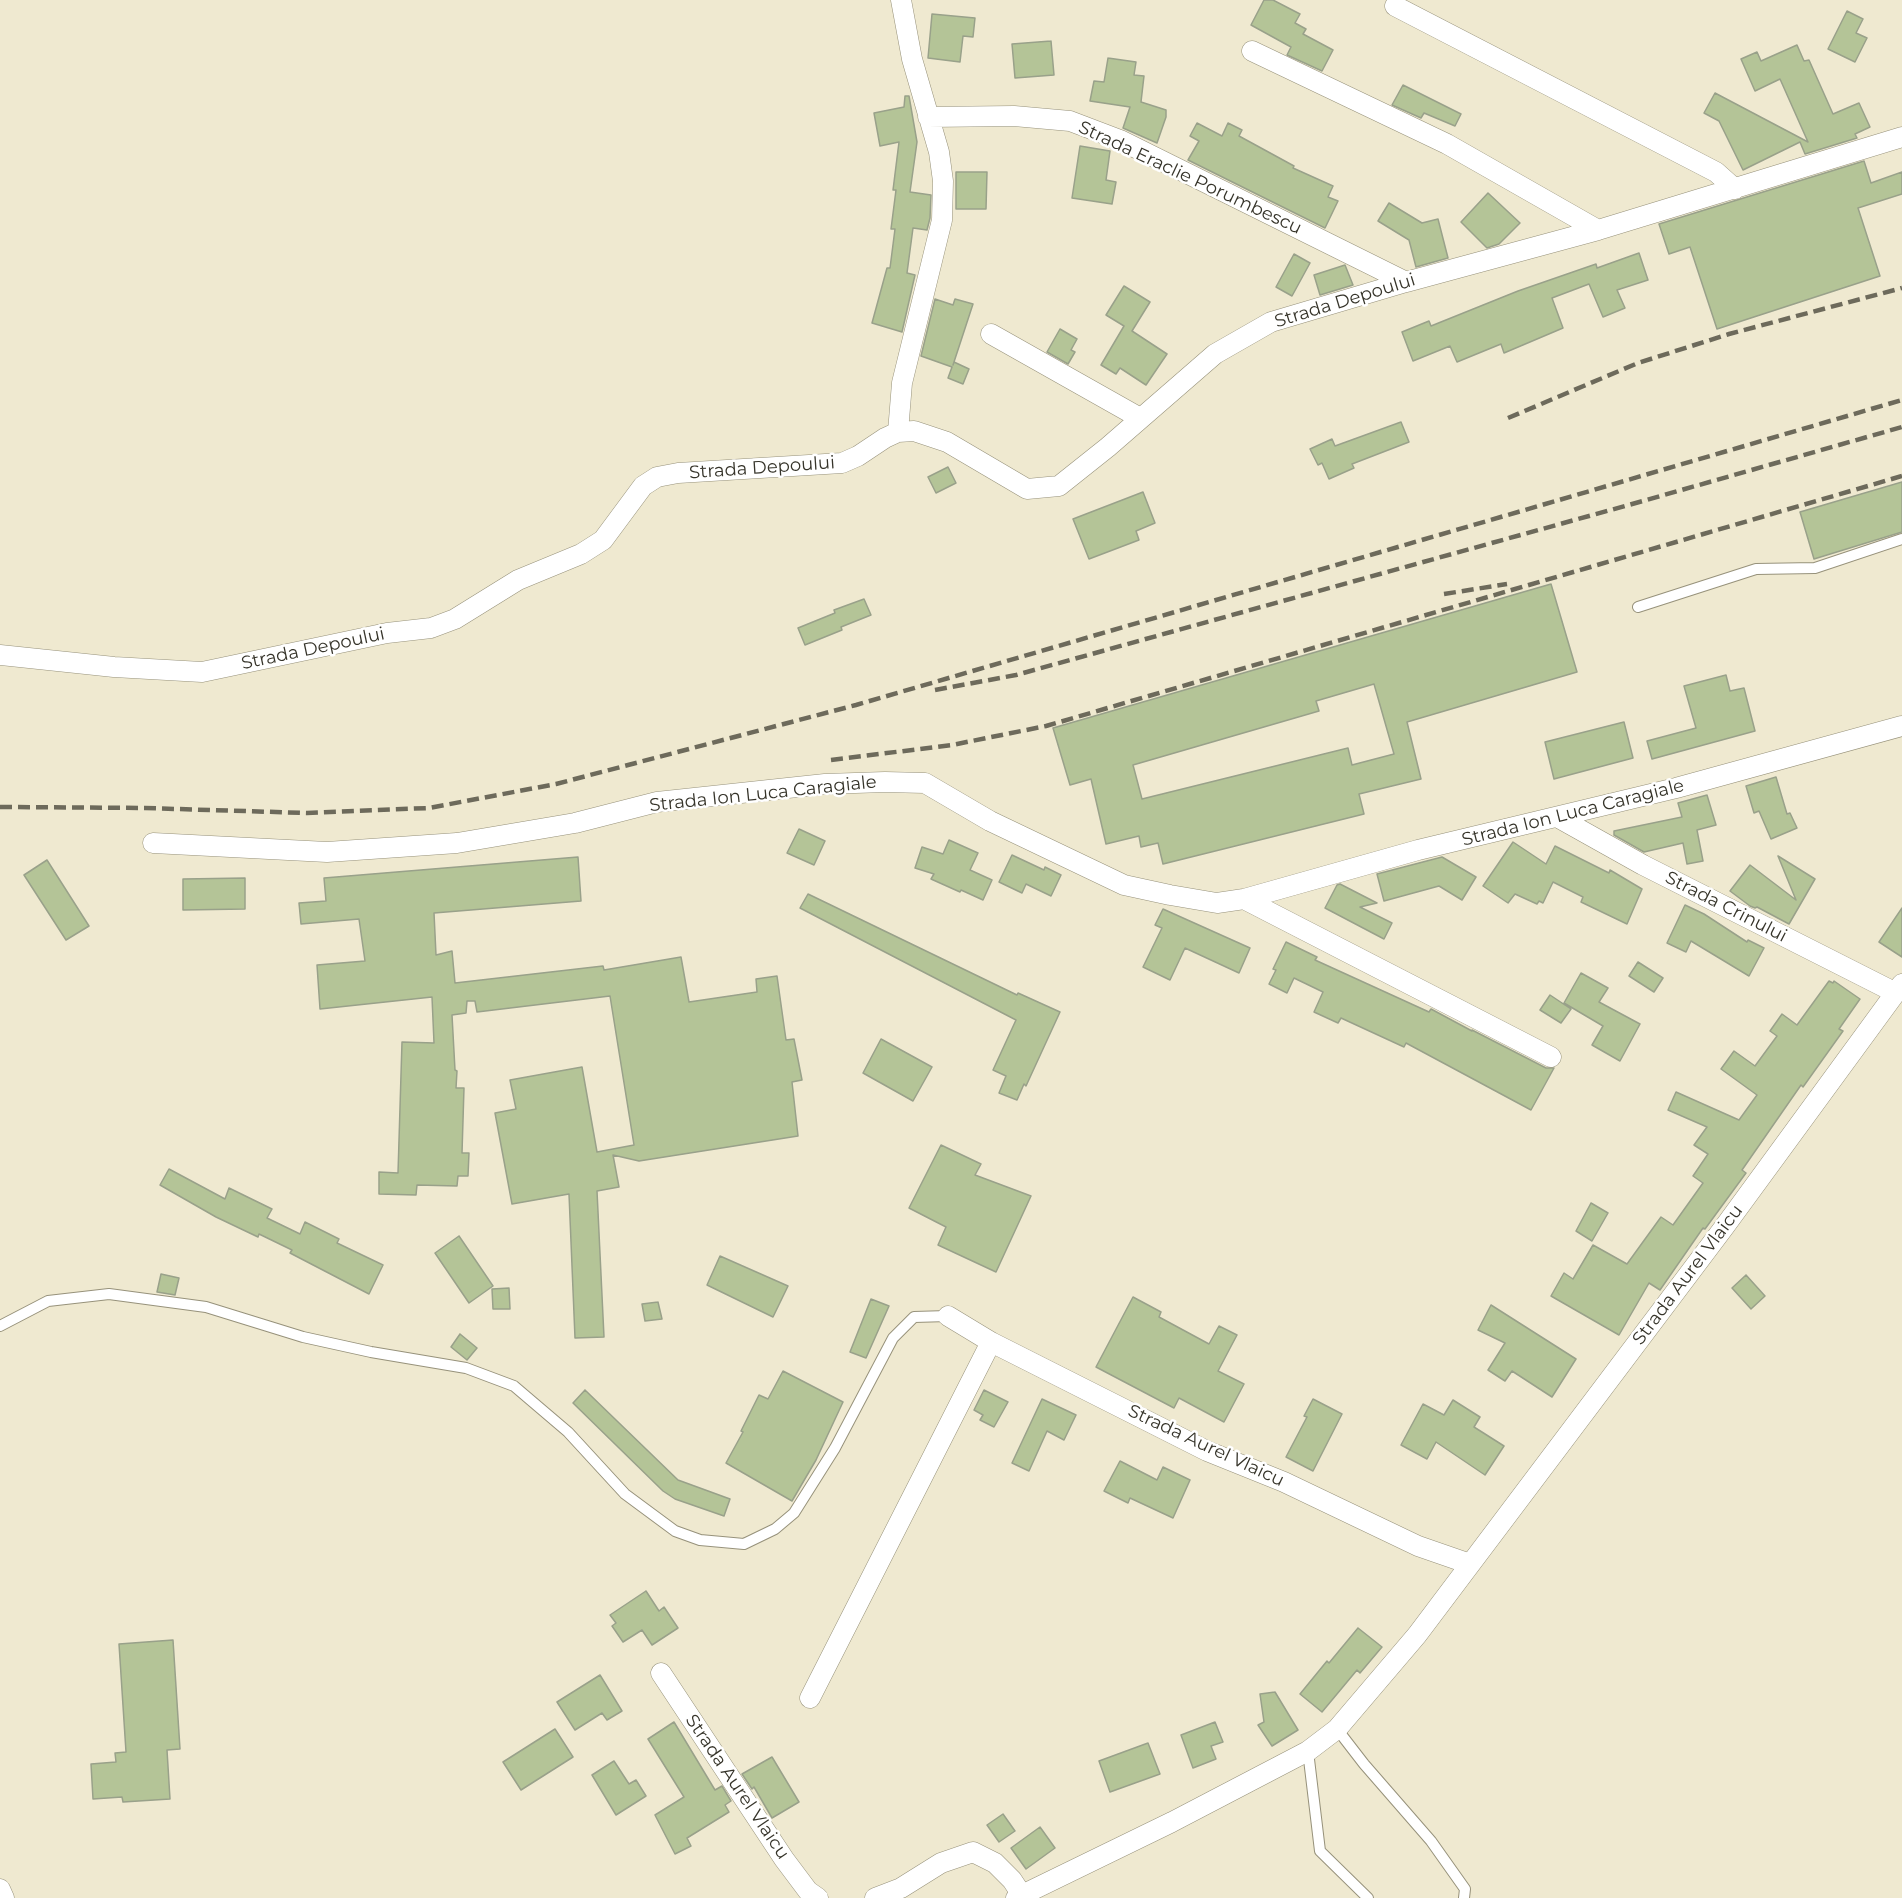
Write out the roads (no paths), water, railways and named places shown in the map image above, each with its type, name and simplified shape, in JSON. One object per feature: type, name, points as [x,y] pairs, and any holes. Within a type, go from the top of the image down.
[{"type":"street","points":[[898,432],[902,382],[942,220],[943,181],[939,152],[912,58],[901,0]]},
{"type":"street","points":[[1395,6],[1716,172],[1735,189]]},
{"type":"street","points":[[1252,51],[1447,144],[1598,230]]},
{"type":"street","name":"Strada Eraclie Porumbescu","points":[[928,117],[1014,116],[1070,121],[1120,140],[1406,282]]},
{"type":"street","name":"Strada Depoului","points":[[0,655],[114,667],[202,672],[387,633],[431,628],[455,619],[518,580],[582,554],[603,540],[643,486],[657,477],[678,473],[842,463],[898,432],[914,431],[947,442],[1027,489],[1059,486],[1215,354],[1271,322],[1406,282],[1598,230],[1902,137]]},
{"type":"street","points":[[991,334],[1140,418]]},
{"type":"street","name":"Strada Ion Luca Caragiale","points":[[153,843],[327,852],[457,843],[575,823],[657,802],[825,784],[925,783],[990,821],[1125,885],[1217,903],[1244,898],[1418,850],[1558,818],[1902,726]]},
{"type":"street","name":"Strada Crinului","points":[[1558,818],[1643,866],[1899,988]]},
{"type":"street","points":[[1244,898],[1551,1057]]},
{"type":"street","name":"Strada Aurel Vlaicu","points":[[875,1898],[901,1888],[941,1863],[972,1852],[995,1863],[1012,1880],[1019,1896],[1172,1822],[1308,1751],[1337,1729],[1417,1635],[1725,1226],[1899,988]]},
{"type":"street","name":"Strada Aurel Vlaicu","points":[[948,1316],[991,1342],[1207,1451],[1284,1482],[1418,1546],[1470,1564]]},
{"type":"street","points":[[810,1698],[991,1342]]},
{"type":"street","name":"Strada Aurel Vlaicu","points":[[661,1673],[784,1859],[808,1892],[818,1898]]},
{"type":"street","points":[[0,1888],[4,1898]]},
{"type":"lane","points":[[1638,607],[1756,570],[1815,568],[1902,539]]},
{"type":"lane","points":[[0,1326],[48,1301],[110,1293],[206,1308],[303,1337],[371,1352],[466,1368],[514,1386],[568,1432],[625,1494],[675,1531],[700,1540],[744,1544],[775,1529],[794,1513],[835,1448],[893,1338],[914,1317],[948,1316]]},
{"type":"lane","points":[[1337,1729],[1371,1773],[1431,1841],[1465,1889],[1464,1898]]},
{"type":"lane","points":[[1308,1751],[1320,1851],[1368,1898]]},
{"type":"railway","points":[[1508,418],[1638,363],[1729,334],[1902,288]]},
{"type":"railway","points":[[0,807],[145,808],[307,813],[429,808],[556,784],[856,705],[1902,400]]},
{"type":"railway","points":[[935,690],[1016,675],[1902,427]]},
{"type":"railway","points":[[831,760],[952,745],[1046,726],[1902,476]]},
{"type":"railway","points":[[1444,594],[1507,584]]}]
